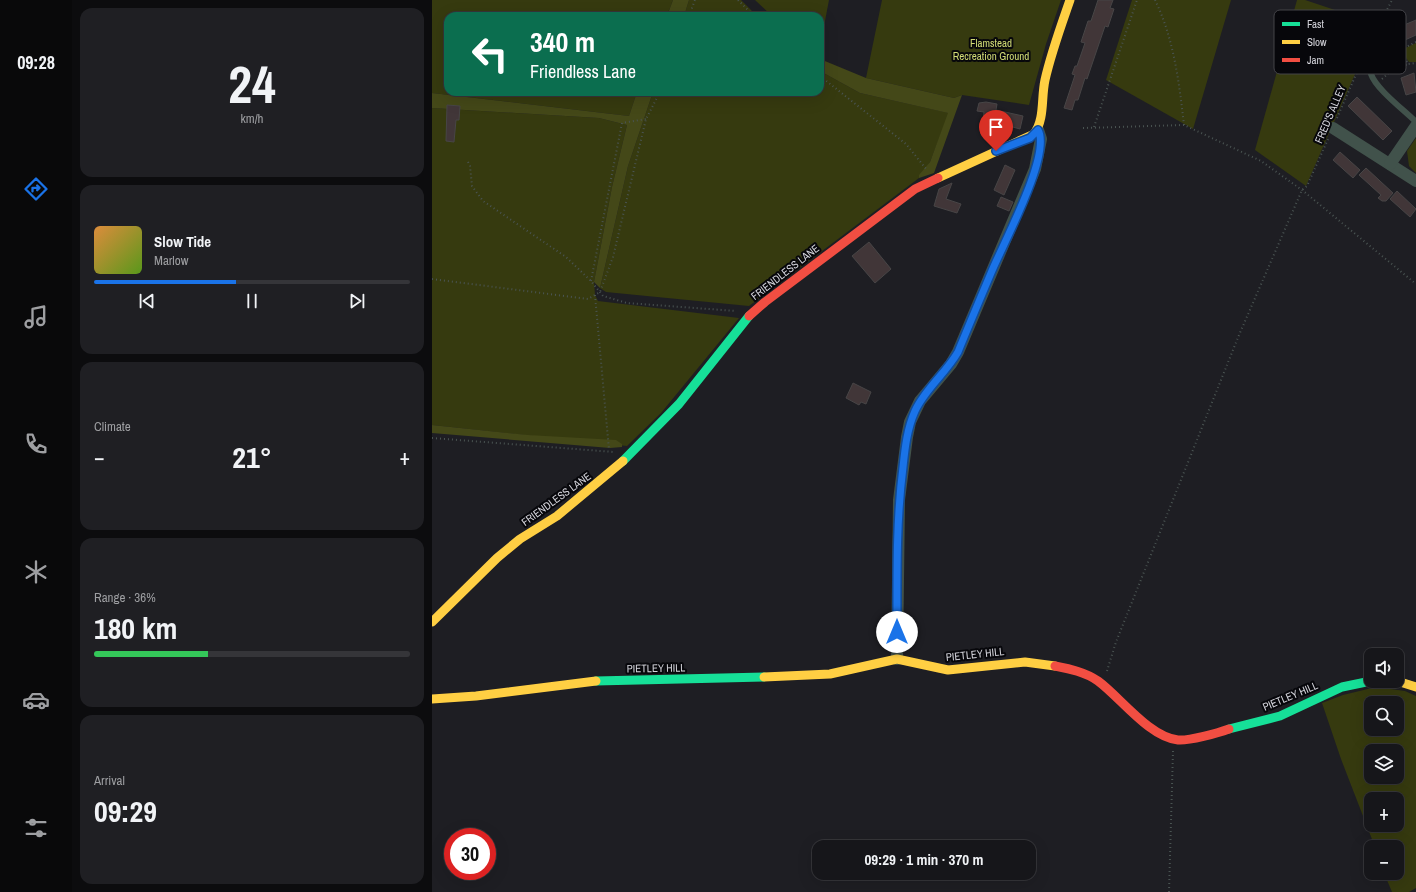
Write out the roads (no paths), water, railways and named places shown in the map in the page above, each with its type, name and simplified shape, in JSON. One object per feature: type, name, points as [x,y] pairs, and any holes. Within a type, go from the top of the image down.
[{"type":"street","points":[[897,660],[899,500],[910,422],[920,401],[951,364],[958,352],[1022,203],[1035,169],[1041,139],[1038,130],[1040,125],[1044,84],[1070,0]]},
{"type":"street","points":[[1390,164],[1416,126]]},
{"type":"street","points":[[1333,128],[1416,181]]},
{"type":"street","name":"FRIENDLESS LANE","points":[[432,622],[497,558],[520,539],[557,516],[588,492],[628,456],[680,404],[753,312],[842,243],[916,189],[984,156],[1030,138],[1038,130]]},
{"type":"street","name":"PIETLEY HILL","points":[[432,699],[476,696],[596,681],[752,678],[830,674],[897,660],[948,670],[1005,662],[1025,662],[1066,668],[1084,673],[1098,681],[1140,720],[1173,739],[1188,739],[1280,716],[1342,687],[1364,682]]},
{"type":"street","points":[[1404,683],[1416,687]]},
{"type":"lane","points":[[1371,74],[1376,84],[1416,122]]},
{"type":"park label","name":"Flamstead Recreation Ground","points":[[991,49]]}]
